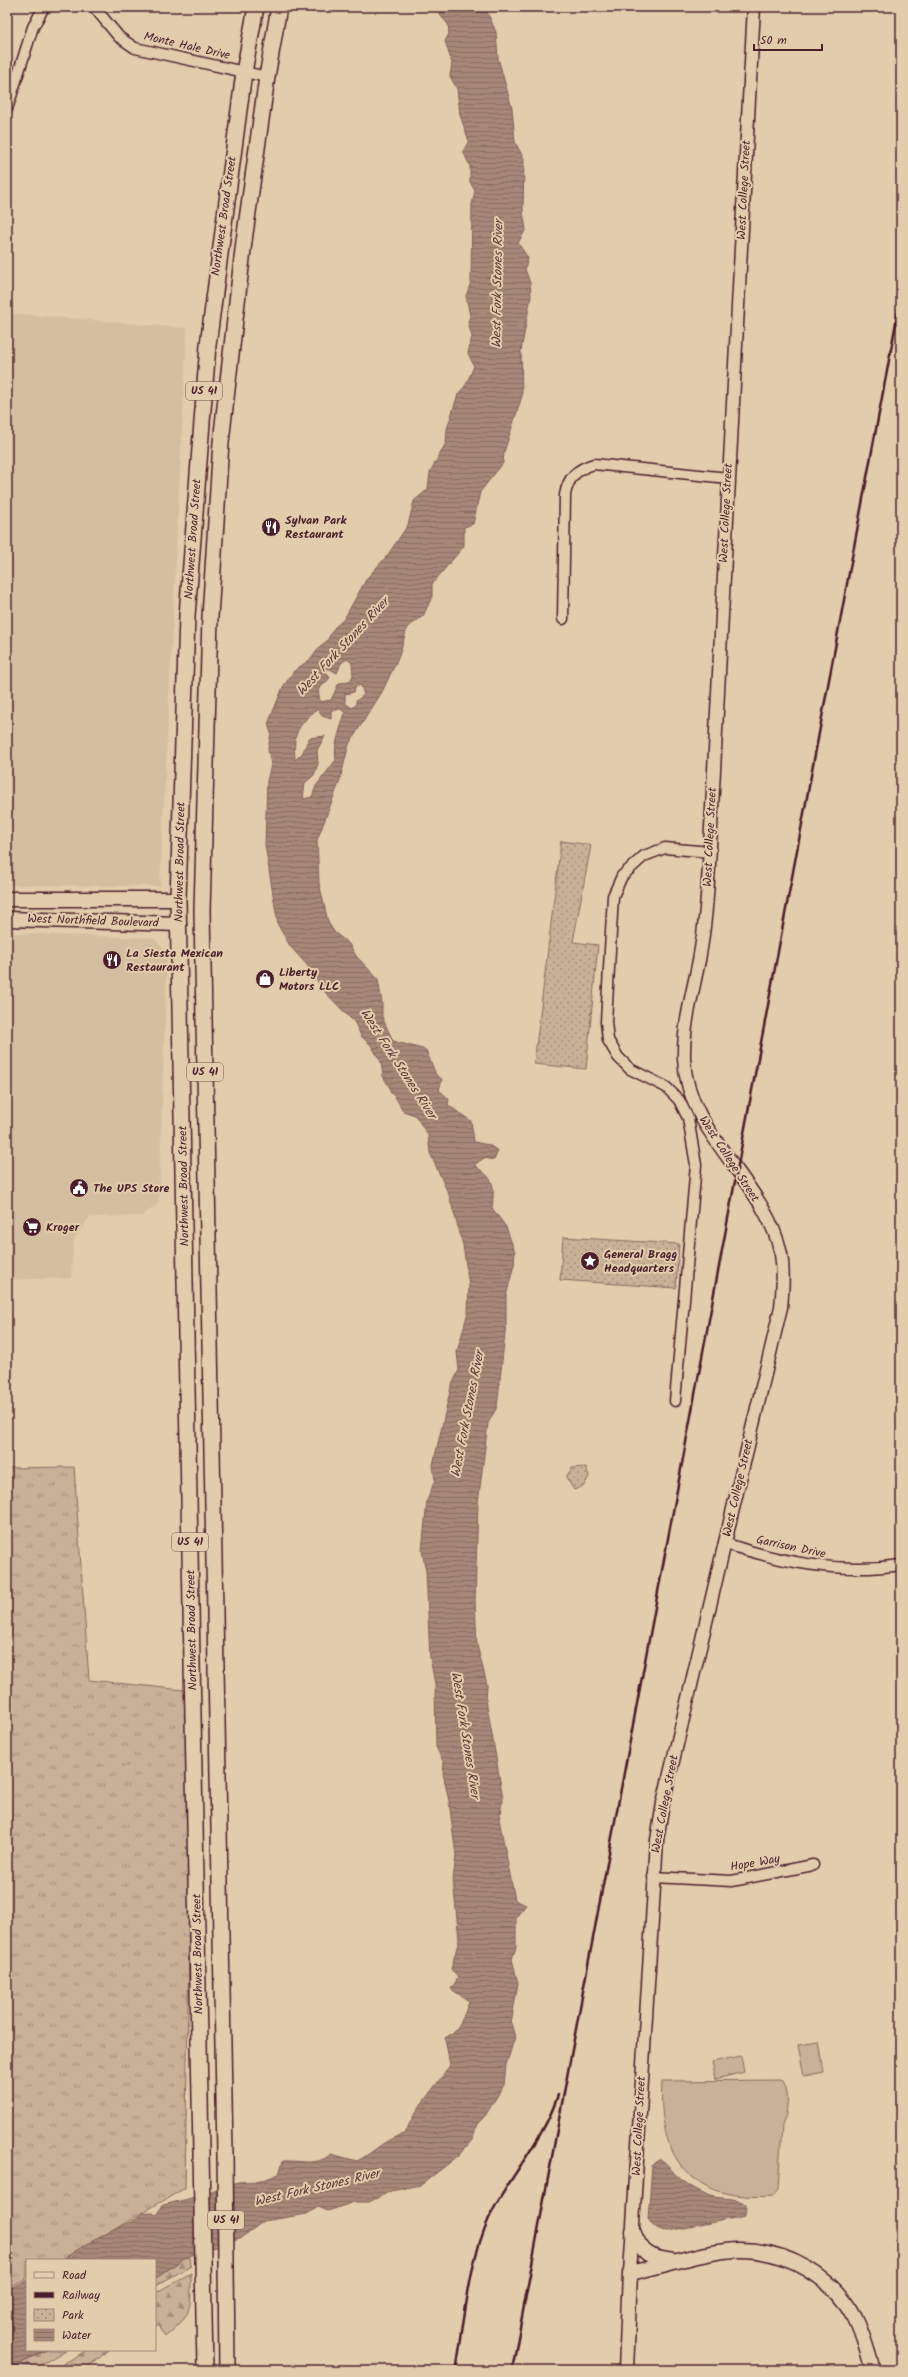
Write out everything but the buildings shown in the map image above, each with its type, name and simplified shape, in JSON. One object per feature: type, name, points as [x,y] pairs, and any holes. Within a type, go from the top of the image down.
[{"type":"main road","name":"Northwest Broad Street","points":[[205,2370],[205,2293],[178,899],[187,616],[200,441],[220,239],[244,72],[256,7]]},
{"type":"main road","name":"Northwest Broad Street","points":[[227,2370],[225,2153],[202,911],[210,617],[221,442],[244,241],[267,76],[279,7]]},
{"type":"main road","points":[[230,172],[253,175]]},
{"type":"main road","points":[[220,239],[244,241]]},
{"type":"main road","points":[[200,441],[221,442]]},
{"type":"main road","points":[[187,616],[210,617]]},
{"type":"main road","name":"West Northfield Boulevard","points":[[7,899],[178,899]]},
{"type":"main road","points":[[178,899],[202,911]]},
{"type":"main road","points":[[179,924],[202,911]]},
{"type":"main road","name":"West Northfield Boulevard","points":[[7,919],[179,924]]},
{"type":"main road","points":[[184,1166],[206,1166]]},
{"type":"main road","points":[[185,1254],[208,1255]]},
{"type":"main road","points":[[187,1374],[210,1373]]},
{"type":"main road","points":[[193,1691],[217,1690]]},
{"type":"main road","points":[[196,1818],[219,1818]]},
{"type":"main road","points":[[633,2231],[639,2246],[645,2253],[658,2259],[682,2261]]},
{"type":"main road","points":[[626,2370],[630,2273],[740,2250],[777,2255],[810,2270],[837,2292],[855,2318],[873,2370]]},
{"type":"street","points":[[7,108],[33,28],[44,7]]},
{"type":"street","name":"Monte Hale Drive","points":[[94,7],[119,37],[135,48],[267,76]]},
{"type":"street","name":"West College Street","points":[[630,2273],[653,1876],[663,1803],[781,1307],[784,1274],[780,1251],[773,1229],[761,1207],[699,1114],[689,1089],[684,1063],[684,1035],[705,918],[710,852],[728,478],[754,7]]},
{"type":"street","points":[[563,619],[565,495],[567,484],[582,468],[594,464],[728,478]]},
{"type":"street","points":[[676,1401],[696,1165],[688,1118],[679,1100],[666,1087],[630,1069],[618,1057],[608,1040],[606,1022],[613,896],[622,876],[644,856],[665,848],[710,852]]},
{"type":"street","name":"Garrison Drive","points":[[724,1543],[753,1553],[817,1567],[879,1568],[901,1565]]},
{"type":"street","name":"Hope Way","points":[[653,1876],[732,1881],[813,1865]]},
{"type":"shaded area","points":[[7,313],[187,328],[160,886],[7,885]]},
{"type":"shaded area","points":[[7,933],[154,938],[167,953],[159,1203],[143,1216],[90,1217],[74,1239],[71,1278],[7,1280]]},
{"type":"green space","points":[[561,841],[591,845],[573,942],[598,945],[586,1069],[534,1064]]},
{"type":"green space","points":[[563,1237],[679,1244],[676,1288],[560,1280]]},
{"type":"green space","points":[[74,1467],[89,1680],[193,1691],[185,2188],[63,2259],[26,2259],[26,2278],[7,2288],[7,1468]]},
{"type":"green space","points":[[586,1467],[589,1476],[584,1486],[574,1490],[566,1477],[572,1468]]},
{"type":"green space","points":[[819,2042],[824,2072],[804,2076],[798,2045]]},
{"type":"green space","points":[[741,2056],[744,2072],[716,2079],[712,2062]]},
{"type":"green space","points":[[662,2081],[783,2081],[787,2091],[787,2103],[786,2115],[782,2125],[778,2190],[773,2196],[744,2196],[720,2192],[701,2183],[685,2170],[673,2153],[666,2133],[662,2109]]},
{"type":"green space","points":[[190,2257],[191,2266],[156,2285],[156,2278],[184,2258]]},
{"type":"green space","points":[[191,2273],[191,2295],[186,2316],[165,2337],[159,2324],[156,2326],[156,2292]]},
{"type":"green space","points":[[45,2351],[64,2351],[32,2370],[7,2370]]},
{"type":"green space","points":[[85,2351],[108,2351],[84,2370],[53,2370]]},
{"type":"water","name":"West Fork Stones River","points":[[438,7],[485,7],[496,32],[498,58],[512,108],[515,142],[524,159],[523,212],[526,229],[518,243],[528,258],[525,269],[530,283],[531,296],[521,351],[522,396],[504,452],[503,463],[480,492],[473,524],[464,527],[464,546],[432,584],[432,597],[423,616],[407,628],[399,656],[382,692],[349,744],[339,783],[317,840],[319,883],[328,922],[334,932],[349,944],[356,956],[378,979],[382,1003],[382,1017],[393,1041],[426,1050],[436,1075],[442,1079],[439,1090],[449,1099],[448,1105],[471,1121],[474,1142],[489,1145],[498,1151],[494,1160],[484,1158],[474,1165],[486,1174],[492,1182],[492,1208],[506,1227],[515,1252],[514,1265],[506,1296],[506,1324],[497,1407],[488,1423],[478,1503],[475,1601],[477,1645],[487,1685],[486,1700],[503,1798],[499,1819],[515,1900],[526,1905],[516,1917],[516,1947],[512,1959],[518,1983],[511,2023],[515,2037],[506,2065],[504,2085],[485,2116],[477,2124],[473,2139],[458,2156],[421,2185],[391,2191],[369,2202],[354,2202],[328,2211],[318,2207],[307,2214],[264,2221],[242,2237],[184,2258],[156,2278],[156,2259],[64,2259],[89,2243],[133,2221],[142,2213],[151,2212],[156,2215],[163,2205],[188,2199],[238,2182],[261,2181],[279,2174],[283,2161],[314,2162],[331,2154],[357,2161],[386,2142],[405,2134],[414,2115],[450,2065],[445,2038],[458,2027],[469,2001],[451,1989],[458,1978],[451,1969],[459,1940],[453,1880],[456,1856],[449,1801],[443,1773],[444,1763],[436,1747],[435,1684],[430,1658],[426,1571],[422,1551],[427,1501],[435,1480],[433,1465],[451,1387],[459,1370],[457,1352],[468,1312],[469,1286],[463,1245],[449,1195],[430,1153],[428,1135],[415,1115],[403,1111],[396,1098],[390,1092],[390,1088],[383,1076],[381,1062],[371,1045],[361,1036],[355,1023],[324,991],[307,965],[290,946],[278,925],[265,845],[267,781],[271,765],[268,749],[271,733],[268,724],[283,687],[294,671],[312,658],[320,646],[327,641],[334,628],[344,619],[367,578],[387,556],[408,525],[414,501],[428,489],[430,472],[446,443],[447,429],[458,394],[466,385],[474,366],[468,353],[472,337],[468,322],[470,316],[466,296],[471,282],[472,204],[475,191],[470,182],[470,166],[463,151],[469,141],[460,115],[457,89],[450,76],[452,63],[445,41],[449,34],[448,24],[440,15]],"holes":[[[347,659],[352,663],[353,676],[349,682],[339,683],[331,700],[320,702],[318,690],[330,678],[325,671],[328,668],[337,673],[341,663]],[[361,685],[364,695],[356,701],[356,705],[352,708],[345,703],[345,694],[354,692],[355,687]],[[317,709],[322,716],[331,719],[331,710],[341,709],[345,713],[336,742],[336,760],[316,786],[312,797],[303,799],[305,783],[314,775],[318,764],[317,750],[325,736],[309,738],[302,754],[295,760],[296,736],[301,726]]]},
{"type":"water","points":[[660,2159],[667,2164],[675,2174],[697,2190],[711,2196],[734,2199],[742,2202],[746,2205],[745,2216],[669,2231],[657,2228],[648,2219],[652,2166]]},
{"type":"water","points":[[26,2280],[26,2351],[45,2351],[7,2369],[7,2290]]},
{"type":"railway","points":[[512,2370],[901,296]]},
{"type":"railway","points":[[456,2370],[468,2292],[483,2234],[498,2201],[536,2142],[552,2111],[558,2095]]},
{"type":"place","name":"Sylvan Park Restaurant","points":[[271,527]]},
{"type":"place","name":"La Siesta Mexican Restaurant","points":[[112,960]]},
{"type":"place","name":"Liberty Motors LLC","points":[[265,979]]},
{"type":"place","name":"The UPS Store","points":[[79,1188]]},
{"type":"place","name":"Kroger","points":[[32,1227]]},
{"type":"place","name":"General Bragg Headquarters","points":[[590,1261]]}]
